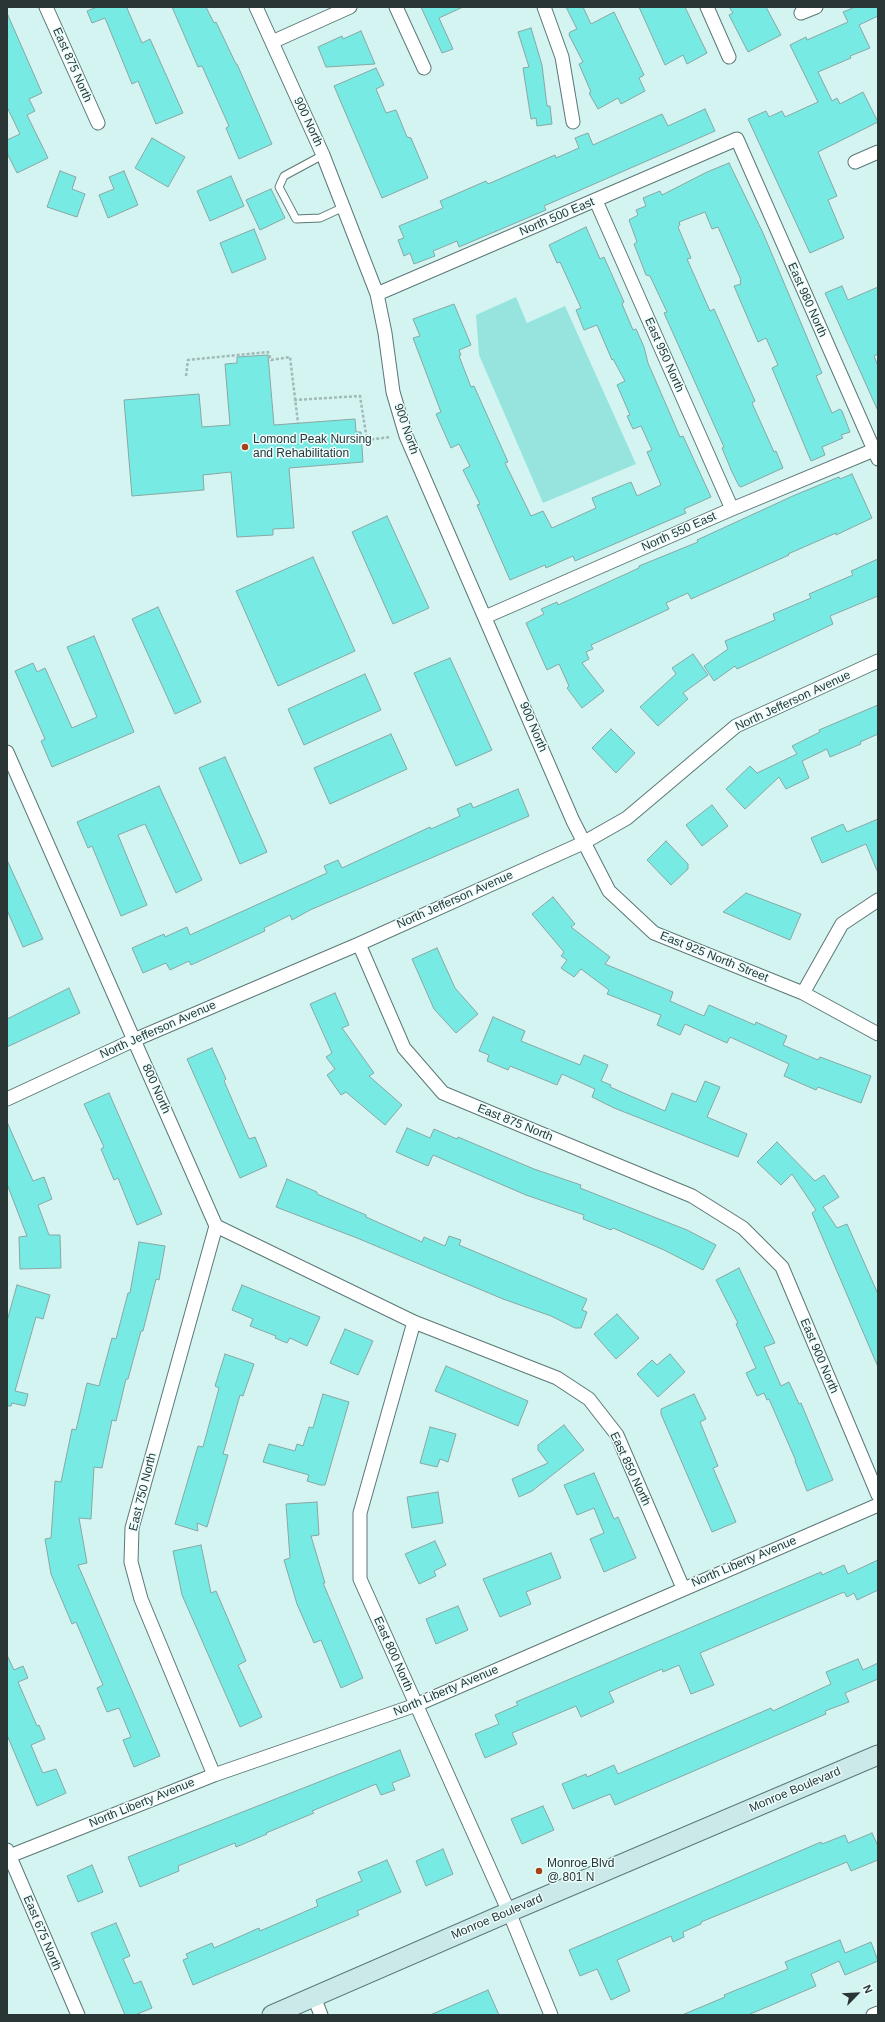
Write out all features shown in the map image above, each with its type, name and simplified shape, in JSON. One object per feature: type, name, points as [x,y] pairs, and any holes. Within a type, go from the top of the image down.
[{"type":"street","name":"East 875 North","points":[[46,7],[98,123]]},
{"type":"street","name":"900 North","points":[[256,7],[323,155],[377,294],[385,333],[393,392],[406,436],[583,843]]},
{"type":"street","points":[[272,42],[350,7]]},
{"type":"street","points":[[396,7],[424,68]]},
{"type":"street","points":[[544,7],[562,57],[573,122]]},
{"type":"street","points":[[707,7],[729,57]]},
{"type":"street","points":[[801,14],[816,7]]},
{"type":"street","name":"North 500 East","points":[[377,294],[737,140]]},
{"type":"street","name":"East 980 North","points":[[737,140],[876,455]]},
{"type":"street","points":[[855,162],[878,152]]},
{"type":"street","name":"East 950 North","points":[[596,201],[732,509]]},
{"type":"street","name":"North 550 East","points":[[486,617],[732,509],[876,455]]},
{"type":"street","name":"North Jefferson Avenue","points":[[7,1099],[134,1040],[358,944],[583,843],[627,818],[736,726],[878,662]]},
{"type":"street","name":"800 North","points":[[7,752],[216,1226]]},
{"type":"street","name":"East 925 North Street","points":[[583,843],[609,891],[654,933],[804,993],[878,1034]]},
{"type":"street","points":[[804,993],[842,924],[878,900]]},
{"type":"street","name":"East 875 North","points":[[358,944],[404,1048],[443,1093],[692,1196],[743,1228]]},
{"type":"street","points":[[216,1226],[414,1322]]},
{"type":"street","name":"East 750 North","points":[[214,1775],[142,1599],[131,1562],[132,1528],[216,1226]]},
{"type":"street","name":"East 900 North","points":[[743,1228],[782,1267],[878,1495]]},
{"type":"street","name":"East 850 North","points":[[414,1322],[557,1378],[589,1399],[617,1435],[683,1588]]},
{"type":"street","name":"East 800 North","points":[[414,1322],[362,1505],[360,1520],[360,1579],[509,1912],[551,2015]]},
{"type":"street","name":"North Liberty Avenue","points":[[8,1855],[214,1775],[416,1705],[683,1588],[878,1505]]},
{"type":"street","name":"Monroe Boulevard","points":[[272,2015],[509,1912],[878,1755]]},
{"type":"street","name":"East 675 North","points":[[8,1855],[78,2015]]},
{"type":"street","points":[[314,1997],[321,2015]]},
{"type":"street","points":[[873,2015],[878,2013]]},
{"type":"lane","points":[[323,155],[284,176],[279,187],[296,219],[320,218],[344,207]]},
{"type":"path","points":[[186,376],[188,360],[268,352],[271,360],[290,357],[294,400],[298,423]]},
{"type":"path","points":[[294,400],[360,396],[367,440],[406,436]]},
{"type":"shaded area","points":[[516,297],[527,323],[565,306],[636,464],[543,503],[479,355],[476,315]]},
{"type":"building","points":[[97,7],[130,7],[127,8],[142,43],[150,39],[183,113],[156,124],[138,81],[132,84],[105,18],[92,23],[87,11]]},
{"type":"building","points":[[172,7],[206,7],[214,23],[216,22],[237,64],[272,144],[239,159],[226,128],[229,126],[202,66],[198,67]]},
{"type":"building","points":[[421,7],[463,7],[439,18],[453,49],[442,53]]},
{"type":"building","points":[[566,7],[583,7],[591,24],[614,12],[644,75],[639,78],[645,91],[621,104],[618,98],[598,109],[589,93],[591,92],[579,64],[583,62],[569,35],[570,32],[577,29]]},
{"type":"building","points":[[639,7],[685,7],[707,53],[687,64],[683,55],[665,65]]},
{"type":"building","points":[[729,7],[766,7],[781,35],[748,52],[729,15],[733,13]]},
{"type":"building","points":[[855,7],[878,7],[878,16],[859,25],[870,48],[818,72],[832,101],[837,98],[840,104],[863,92],[878,122],[818,152],[837,196],[828,200],[844,238],[810,253],[748,119],[766,111],[769,117],[782,111],[785,117],[818,102],[790,45],[806,37],[807,40],[848,22],[843,12]]},
{"type":"building","points":[[7,13],[42,93],[29,99],[35,111],[27,115],[48,158],[17,173],[7,153],[7,140],[20,134],[7,107]]},
{"type":"building","points":[[531,28],[542,65],[547,106],[550,106],[552,124],[537,126],[536,118],[531,119],[523,68],[529,67],[518,32]]},
{"type":"building","points":[[361,31],[375,64],[326,67],[318,47],[342,36],[343,39]]},
{"type":"building","points":[[376,68],[384,85],[376,89],[386,113],[396,110],[407,137],[411,138],[428,178],[382,198],[334,86]]},
{"type":"building","points":[[705,109],[715,131],[544,206],[546,210],[459,247],[457,241],[433,251],[435,256],[414,264],[410,253],[404,256],[398,240],[404,238],[399,226],[443,208],[440,201],[486,181],[488,184],[555,155],[556,158],[579,148],[575,138],[588,133],[593,145],[662,114],[668,126]]},
{"type":"building","points":[[152,138],[185,157],[168,187],[135,168]]},
{"type":"building","points":[[729,163],[763,233],[822,373],[816,376],[832,413],[840,409],[842,411],[850,432],[841,435],[843,438],[822,447],[825,455],[811,461],[772,368],[778,365],[766,338],[758,342],[734,286],[741,284],[741,280],[718,227],[712,229],[705,212],[679,222],[680,225],[678,227],[691,258],[687,259],[710,311],[714,309],[755,401],[752,403],[774,452],[776,451],[783,468],[741,487],[739,486],[732,472],[722,448],[724,447],[664,313],[667,312],[650,276],[646,275],[634,244],[637,242],[629,220],[638,215],[636,210],[646,206],[643,198],[660,191],[662,195],[707,172]]},
{"type":"building","points":[[60,171],[76,177],[72,189],[85,194],[77,217],[47,207]]},
{"type":"building","points":[[124,171],[138,205],[108,218],[99,195],[114,189],[109,177]]},
{"type":"building","points":[[231,176],[244,206],[210,221],[197,191]]},
{"type":"building","points":[[271,189],[285,218],[260,230],[246,200]]},
{"type":"building","points":[[586,227],[600,259],[604,257],[624,302],[622,304],[633,330],[636,329],[644,347],[648,363],[680,437],[683,436],[711,497],[684,509],[686,513],[575,561],[573,556],[546,568],[545,565],[510,580],[477,505],[480,504],[463,470],[470,466],[459,444],[451,448],[436,414],[441,412],[413,338],[420,336],[413,319],[454,304],[471,345],[459,350],[461,355],[459,356],[471,387],[474,386],[508,462],[505,463],[531,516],[543,511],[552,528],[596,508],[592,498],[631,482],[637,496],[661,485],[647,452],[652,450],[641,426],[633,429],[627,416],[630,415],[617,385],[625,381],[613,359],[612,360],[597,325],[584,330],[576,310],[581,308],[560,262],[557,263],[549,245]]},
{"type":"building","points":[[254,229],[266,259],[232,273],[220,243]]},
{"type":"building","points":[[842,286],[848,300],[878,287],[878,354],[874,356],[878,366],[878,411],[825,293]]},
{"type":"building","name":"Lomond Peak Nursing and Rehabilitation","points":[[268,355],[274,425],[355,419],[356,432],[361,432],[363,462],[289,468],[294,528],[273,529],[273,535],[237,537],[231,472],[203,475],[204,490],[132,496],[124,400],[199,394],[202,427],[230,425],[225,364],[237,363],[237,357]]},
{"type":"building","points":[[852,474],[872,518],[836,535],[836,533],[788,554],[789,555],[691,599],[688,593],[666,603],[669,609],[591,645],[593,649],[586,652],[589,659],[582,663],[604,691],[582,708],[567,688],[569,686],[559,664],[547,670],[526,623],[544,614],[541,609],[557,602],[558,605],[639,568],[639,566],[698,542],[697,540],[795,495],[839,477],[840,479]]},
{"type":"building","points":[[387,516],[429,608],[393,624],[352,532]]},
{"type":"building","points":[[313,557],[355,651],[278,686],[236,591]]},
{"type":"building","points":[[878,559],[878,596],[830,616],[833,624],[737,669],[735,666],[714,681],[704,666],[728,649],[725,641],[775,620],[773,614],[811,598],[809,594],[853,575],[851,571]]},
{"type":"building","points":[[158,607],[201,702],[175,714],[132,619]]},
{"type":"building","points":[[94,636],[134,732],[52,767],[41,741],[45,739],[15,671],[33,663],[37,672],[45,668],[72,728],[97,717],[67,647]]},
{"type":"building","points":[[693,654],[708,675],[683,693],[688,699],[658,726],[640,707],[676,674],[672,668]]},
{"type":"building","points":[[450,658],[492,750],[456,766],[414,673]]},
{"type":"building","points":[[365,674],[381,710],[304,745],[288,709]]},
{"type":"building","points":[[878,705],[878,734],[860,742],[861,744],[830,757],[827,749],[802,761],[809,778],[786,789],[779,777],[745,809],[726,789],[750,766],[757,773],[797,754],[792,746],[820,732],[819,730]]},
{"type":"building","points":[[611,729],[635,753],[616,773],[592,748]]},
{"type":"building","points":[[391,734],[407,769],[330,804],[314,768]]},
{"type":"building","points":[[225,757],[267,852],[240,864],[199,768]]},
{"type":"building","points":[[159,786],[202,880],[176,893],[145,824],[118,835],[147,905],[121,916],[92,846],[88,848],[77,822]]},
{"type":"building","points":[[518,789],[529,816],[310,910],[292,920],[290,915],[264,928],[265,931],[191,965],[189,961],[170,970],[166,963],[143,973],[132,948],[164,934],[165,937],[187,927],[190,935],[327,873],[324,866],[338,860],[342,868],[430,827],[431,829],[460,816],[457,809],[471,803],[473,808]]},
{"type":"building","points":[[712,805],[728,826],[702,846],[686,825]]},
{"type":"building","points":[[878,819],[878,873],[866,844],[822,863],[811,838],[843,824],[847,832]]},
{"type":"building","points":[[666,841],[688,864],[688,869],[671,885],[647,860]]},
{"type":"building","points":[[7,860],[43,939],[23,947],[7,910]]},
{"type":"building","points":[[746,893],[801,914],[790,940],[723,912]]},
{"type":"building","points":[[553,897],[575,924],[571,927],[610,957],[605,964],[673,992],[670,1001],[704,1016],[709,1005],[755,1025],[756,1022],[787,1036],[783,1045],[818,1060],[820,1057],[871,1076],[861,1103],[818,1087],[816,1090],[784,1076],[789,1064],[730,1037],[727,1043],[685,1024],[680,1035],[657,1025],[661,1015],[607,994],[609,990],[581,969],[574,977],[561,968],[567,960],[561,956],[564,952],[532,914]]},
{"type":"building","points":[[437,948],[455,988],[478,1014],[456,1033],[434,1009],[412,959]]},
{"type":"building","points":[[69,988],[80,1013],[7,1047],[7,1019]]},
{"type":"building","points":[[335,993],[349,1025],[342,1028],[374,1073],[369,1076],[402,1105],[385,1125],[346,1092],[341,1095],[327,1075],[335,1069],[326,1057],[332,1053],[310,1004]]},
{"type":"building","points":[[493,1017],[525,1031],[521,1041],[580,1065],[584,1055],[608,1065],[601,1081],[611,1085],[610,1087],[665,1111],[672,1093],[696,1102],[705,1081],[720,1087],[707,1117],[747,1134],[738,1157],[614,1108],[592,1097],[595,1089],[562,1074],[557,1085],[510,1066],[508,1070],[487,1061],[489,1055],[479,1051]]},
{"type":"building","points":[[212,1048],[226,1079],[224,1081],[249,1139],[255,1137],[267,1166],[240,1178],[187,1059]]},
{"type":"building","points":[[109,1093],[162,1214],[137,1225],[118,1178],[114,1180],[101,1149],[104,1147],[84,1104]]},
{"type":"building","points":[[7,1122],[33,1181],[44,1177],[52,1199],[38,1205],[49,1235],[60,1235],[61,1268],[20,1269],[19,1237],[27,1236],[7,1184]]},
{"type":"building","points":[[407,1128],[430,1138],[434,1129],[457,1139],[458,1137],[534,1169],[581,1185],[580,1188],[687,1230],[716,1245],[703,1270],[664,1250],[613,1228],[611,1230],[583,1219],[584,1215],[526,1195],[433,1155],[428,1166],[396,1152]]},
{"type":"building","points":[[777,1142],[815,1181],[824,1175],[839,1197],[823,1207],[837,1228],[847,1224],[878,1294],[878,1367],[812,1213],[816,1210],[792,1174],[781,1185],[757,1162]]},
{"type":"building","points":[[287,1179],[422,1242],[424,1237],[445,1246],[449,1236],[461,1240],[459,1245],[587,1299],[582,1310],[587,1312],[581,1328],[575,1328],[551,1316],[503,1299],[357,1238],[276,1207]]},
{"type":"building","points":[[139,1242],[165,1246],[159,1280],[156,1279],[143,1331],[141,1331],[128,1379],[126,1379],[116,1421],[112,1420],[102,1468],[94,1467],[91,1519],[79,1518],[87,1563],[78,1565],[160,1756],[134,1767],[123,1740],[131,1737],[119,1708],[107,1712],[97,1688],[103,1685],[76,1622],[72,1624],[51,1574],[45,1539],[51,1538],[55,1481],[61,1482],[72,1429],[76,1430],[87,1383],[99,1386],[112,1338],[116,1339],[128,1293],[130,1293]]},
{"type":"building","points":[[739,1268],[775,1343],[764,1347],[781,1386],[789,1382],[799,1404],[801,1403],[833,1480],[807,1491],[796,1461],[769,1399],[767,1400],[764,1393],[757,1396],[746,1373],[756,1368],[736,1324],[738,1323],[716,1280]]},
{"type":"building","points":[[17,1285],[50,1295],[43,1319],[36,1317],[15,1391],[28,1394],[25,1406],[12,1403],[11,1406],[7,1406],[7,1321]]},
{"type":"building","points":[[242,1285],[320,1317],[307,1346],[290,1338],[287,1343],[275,1338],[276,1336],[250,1326],[253,1319],[232,1310]]},
{"type":"building","points":[[617,1314],[639,1338],[616,1359],[594,1334]]},
{"type":"building","points":[[345,1329],[373,1341],[358,1375],[330,1363]]},
{"type":"building","points":[[225,1354],[254,1364],[243,1396],[240,1395],[223,1454],[228,1455],[207,1527],[197,1523],[198,1531],[175,1524],[198,1446],[203,1447],[219,1388],[215,1386]]},
{"type":"building","points":[[670,1354],[685,1372],[658,1397],[637,1374],[652,1360],[657,1365]]},
{"type":"building","points":[[446,1366],[528,1401],[518,1426],[435,1391]]},
{"type":"building","points":[[323,1394],[349,1402],[325,1485],[320,1485],[307,1481],[309,1475],[263,1462],[269,1444],[295,1451],[297,1444],[303,1446],[309,1427],[313,1428]]},
{"type":"building","points":[[694,1394],[706,1419],[700,1422],[718,1466],[713,1468],[736,1522],[712,1532],[661,1414],[661,1409]]},
{"type":"building","points":[[564,1425],[584,1450],[532,1491],[519,1497],[512,1479],[548,1463],[538,1450],[538,1445]]},
{"type":"building","points":[[430,1427],[456,1434],[448,1462],[440,1459],[437,1467],[420,1463]]},
{"type":"building","points":[[594,1473],[614,1519],[618,1517],[636,1558],[604,1572],[590,1539],[604,1533],[594,1508],[577,1515],[564,1485]]},
{"type":"building","points":[[438,1492],[443,1523],[412,1528],[407,1497]]},
{"type":"building","points":[[317,1502],[319,1535],[311,1536],[325,1583],[323,1583],[363,1678],[341,1688],[321,1640],[314,1643],[297,1604],[284,1560],[290,1558],[286,1504]]},
{"type":"building","points":[[435,1541],[446,1565],[434,1571],[436,1576],[419,1584],[405,1554]]},
{"type":"building","points":[[201,1545],[211,1593],[216,1591],[246,1661],[238,1665],[262,1717],[240,1727],[182,1595],[173,1551]]},
{"type":"building","points":[[551,1553],[561,1578],[526,1592],[531,1604],[500,1617],[483,1579]]},
{"type":"building","points":[[878,1560],[878,1590],[857,1600],[854,1593],[847,1597],[844,1592],[700,1653],[714,1685],[691,1694],[679,1665],[663,1672],[662,1669],[609,1692],[614,1702],[581,1717],[576,1706],[512,1733],[517,1744],[485,1758],[475,1734],[499,1724],[495,1715],[518,1705],[516,1702],[821,1572],[822,1575],[844,1565],[848,1574]]},
{"type":"building","points":[[458,1606],[468,1630],[436,1644],[426,1619]]},
{"type":"building","points":[[7,1655],[14,1670],[23,1666],[28,1678],[18,1682],[37,1726],[39,1725],[45,1739],[31,1745],[41,1769],[43,1773],[56,1769],[66,1793],[37,1806],[7,1735]]},
{"type":"building","points":[[858,1659],[863,1670],[878,1663],[878,1679],[845,1693],[849,1702],[825,1711],[826,1714],[615,1805],[610,1794],[573,1809],[562,1784],[586,1774],[587,1777],[614,1765],[618,1774],[771,1708],[773,1711],[831,1684],[826,1672]]},
{"type":"building","points":[[400,1750],[410,1776],[392,1783],[395,1790],[381,1795],[376,1784],[312,1811],[314,1813],[236,1847],[235,1843],[178,1866],[179,1871],[140,1887],[128,1857]]},
{"type":"building","points":[[543,1806],[554,1830],[522,1844],[511,1819]]},
{"type":"building","points":[[872,1833],[878,1846],[878,1860],[851,1871],[847,1862],[701,1922],[701,1924],[683,1932],[684,1937],[673,1942],[671,1936],[617,1960],[630,1991],[611,2000],[597,1969],[580,1976],[569,1950],[821,1842],[822,1844],[845,1835],[848,1843]]},
{"type":"building","points":[[443,1849],[453,1874],[426,1886],[416,1861]]},
{"type":"building","points":[[387,1860],[401,1892],[357,1911],[359,1915],[193,1985],[183,1960],[188,1958],[186,1954],[212,1943],[214,1948],[259,1928],[260,1931],[318,1906],[316,1900],[362,1881],[358,1872]]},
{"type":"building","points":[[92,1865],[103,1892],[78,1902],[67,1876]]},
{"type":"building","points":[[116,1923],[130,1956],[123,1959],[134,1984],[141,1981],[152,2008],[135,2015],[125,2015],[91,1933]]},
{"type":"building","points":[[840,1940],[845,1953],[871,1942],[878,1961],[845,1975],[839,1961],[811,1974],[816,1986],[748,2015],[682,2015],[725,1997],[724,1995],[788,1969],[785,1962]]},
{"type":"building","points":[[488,1990],[499,2015],[430,2015]]},
{"type":"place","name":"Lomond Peak Nursing and Rehabilitation","points":[[245,447]]},
{"type":"place","name":"Monroe Blvd @ 801 N","points":[[539,1871]]}]
